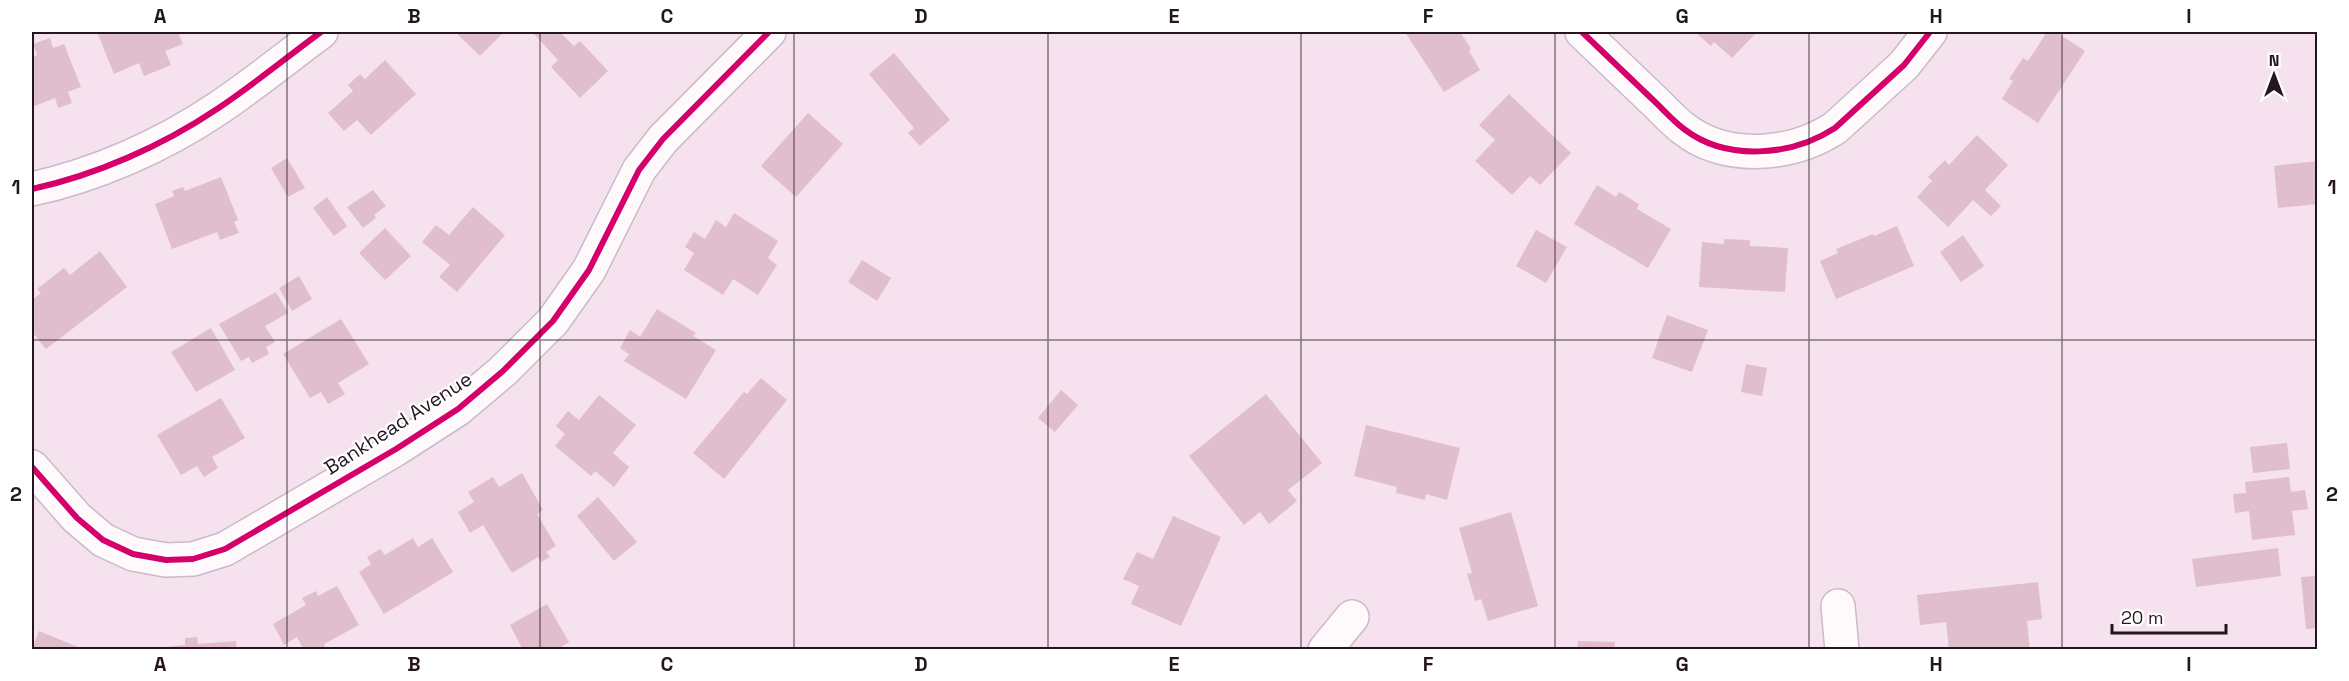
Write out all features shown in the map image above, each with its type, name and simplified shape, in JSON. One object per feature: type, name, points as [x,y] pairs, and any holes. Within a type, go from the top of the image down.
[{"type":"street","points":[[32,189],[59,183],[128,158],[194,124],[321,32]]},
{"type":"street","name":"Bankhead Avenue","points":[[32,467],[77,518],[103,540],[133,554],[166,560],[194,559],[225,549],[366,466],[458,409],[503,371],[553,321],[589,270],[639,170],[663,139],[769,32]]},
{"type":"street","points":[[1582,32],[1685,130],[1716,146],[1750,152],[1791,148],[1835,128],[1904,65],[1930,32]]},
{"type":"street","points":[[1838,606],[1842,650]]},
{"type":"street","points":[[1325,650],[1352,617]]},
{"type":"building","points":[[97,32],[178,32],[183,44],[165,51],[171,65],[144,76],[139,63],[114,74]]},
{"type":"building","points":[[455,32],[504,32],[480,56]]},
{"type":"building","points":[[560,32],[574,46],[580,41],[608,71],[580,98],[551,67],[558,60],[534,34]]},
{"type":"building","points":[[1405,32],[1460,32],[1471,49],[1469,51],[1480,70],[1444,92]]},
{"type":"building","points":[[1695,32],[1757,32],[1732,58],[1714,42],[1711,46]]},
{"type":"building","points":[[2047,32],[2056,32],[2085,51],[2038,123],[2002,99],[2013,81],[2009,79],[2023,58],[2028,61]]},
{"type":"building","points":[[50,38],[53,48],[64,44],[81,87],[68,92],[72,103],[58,108],[55,98],[32,107],[32,57],[37,55],[33,44]]},
{"type":"building","points":[[894,53],[950,120],[920,146],[908,133],[914,128],[869,74]]},
{"type":"building","points":[[385,60],[416,94],[371,135],[357,120],[344,131],[328,113],[353,91],[348,85],[360,74],[365,79]]},
{"type":"building","points":[[1509,94],[1571,153],[1540,185],[1530,176],[1512,195],[1475,161],[1495,140],[1479,125]]},
{"type":"building","points":[[808,113],[843,144],[796,197],[761,166]]},
{"type":"building","points":[[1977,135],[2008,165],[1985,190],[2001,206],[1991,216],[1973,200],[1948,227],[1917,197],[1932,181],[1928,177],[1945,160],[1949,165]]},
{"type":"building","points":[[287,158],[305,188],[288,197],[271,168]]},
{"type":"building","points":[[2317,161],[2318,204],[2278,208],[2274,166]]},
{"type":"building","points":[[221,177],[238,220],[234,222],[239,233],[220,240],[217,232],[172,249],[155,204],[174,196],[172,191],[183,187],[185,191]]},
{"type":"building","points":[[1597,185],[1616,197],[1619,192],[1639,204],[1637,209],[1671,229],[1648,268],[1574,224]]},
{"type":"building","points":[[373,190],[386,206],[363,228],[347,207]]},
{"type":"building","points":[[327,197],[347,226],[334,236],[313,208]]},
{"type":"building","points":[[473,207],[505,235],[457,292],[439,277],[450,265],[422,242],[436,225],[449,235]]},
{"type":"building","points":[[734,213],[778,241],[768,258],[777,265],[758,295],[733,279],[723,295],[684,270],[694,253],[685,247],[694,232],[705,239],[716,220],[726,227]]},
{"type":"building","points":[[1897,226],[1914,266],[1836,299],[1820,261],[1838,253],[1836,249]]},
{"type":"building","points":[[385,228],[411,256],[385,280],[359,253]]},
{"type":"building","points":[[1536,230],[1567,247],[1546,283],[1516,266]]},
{"type":"building","points":[[1963,235],[1984,266],[1961,282],[1940,252]]},
{"type":"building","points":[[1724,239],[1750,240],[1750,246],[1788,248],[1785,292],[1699,287],[1702,242],[1724,244]]},
{"type":"building","points":[[100,251],[127,287],[46,349],[32,334],[32,300],[41,293],[37,289],[64,268],[70,275]]},
{"type":"building","points":[[862,260],[891,278],[877,301],[848,282]]},
{"type":"building","points":[[299,276],[312,299],[292,311],[279,288]]},
{"type":"building","points":[[276,292],[288,313],[265,326],[275,342],[266,347],[269,354],[252,363],[249,357],[241,361],[219,324]]},
{"type":"building","points":[[657,309],[696,333],[693,336],[716,350],[686,399],[624,361],[629,354],[620,348],[630,330],[640,337]]},
{"type":"building","points":[[1667,315],[1708,330],[1692,372],[1652,358]]},
{"type":"building","points":[[341,319],[369,364],[338,383],[345,394],[328,404],[321,392],[310,398],[283,354]]},
{"type":"building","points":[[211,328],[235,370],[196,392],[171,352]]},
{"type":"building","points":[[1746,364],[1767,368],[1762,396],[1741,392]]},
{"type":"building","points":[[761,378],[787,400],[724,479],[693,453],[744,392],[747,394]]},
{"type":"building","points":[[1061,390],[1078,405],[1055,432],[1038,418]]},
{"type":"building","points":[[1266,394],[1322,463],[1288,490],[1297,501],[1269,524],[1260,512],[1244,525],[1189,456]]},
{"type":"building","points":[[599,395],[636,425],[613,453],[629,467],[614,487],[595,471],[591,476],[555,446],[565,434],[556,426],[568,411],[579,420]]},
{"type":"building","points":[[221,398],[245,438],[212,457],[218,468],[204,477],[197,466],[181,475],[157,435]]},
{"type":"building","points":[[1366,425],[1460,448],[1447,500],[1426,494],[1425,500],[1396,493],[1397,487],[1354,476]]},
{"type":"building","points":[[2287,443],[2290,469],[2253,473],[2250,447]]},
{"type":"building","points":[[522,473],[543,510],[537,514],[556,546],[546,552],[550,557],[541,562],[538,557],[512,573],[483,525],[470,533],[458,512],[474,502],[468,492],[493,477],[499,487]]},
{"type":"building","points":[[2289,477],[2291,492],[2305,490],[2308,509],[2292,511],[2295,535],[2252,540],[2249,511],[2235,513],[2233,494],[2246,493],[2245,482]]},
{"type":"building","points":[[598,497],[637,542],[614,561],[577,516]]},
{"type":"building","points":[[1511,512],[1538,606],[1488,621],[1481,599],[1475,601],[1467,574],[1472,573],[1459,528]]},
{"type":"building","points":[[1173,516],[1221,537],[1181,626],[1131,604],[1139,586],[1123,579],[1137,552],[1153,559]]},
{"type":"building","points":[[413,538],[418,547],[432,538],[453,572],[384,614],[359,572],[371,564],[367,557],[380,549],[385,555]]},
{"type":"building","points":[[2278,548],[2281,576],[2196,587],[2192,559]]},
{"type":"building","points":[[2314,572],[2318,572],[2318,628],[2306,629],[2301,577],[2315,576]]},
{"type":"building","points":[[2038,582],[2042,619],[2027,621],[2030,650],[1949,650],[1946,622],[1920,625],[1917,595]]},
{"type":"building","points":[[337,586],[359,625],[324,644],[326,650],[304,650],[297,637],[284,645],[273,624],[306,605],[302,598],[316,591],[318,596]]},
{"type":"building","points":[[547,604],[569,642],[556,650],[523,650],[510,625]]},
{"type":"building","points":[[39,631],[83,649],[83,650],[32,650]]},
{"type":"building","points":[[197,637],[198,644],[236,641],[237,650],[165,650],[165,647],[185,645],[185,638]]},
{"type":"building","points":[[1578,641],[1615,642],[1614,650],[1577,650]]},
{"type":"cycle path","points":[[32,189],[80,176],[128,158],[174,135],[230,100],[321,32]]},
{"type":"cycle path","points":[[32,467],[77,518],[103,540],[133,554],[166,560],[193,559],[225,549],[396,449],[458,409],[503,371],[553,321],[589,270],[639,170],[663,139],[769,32]]},
{"type":"cycle path","points":[[1582,32],[1684,129],[1701,140],[1739,151],[1760,151],[1799,145],[1835,128],[1904,65],[1930,32]]}]
